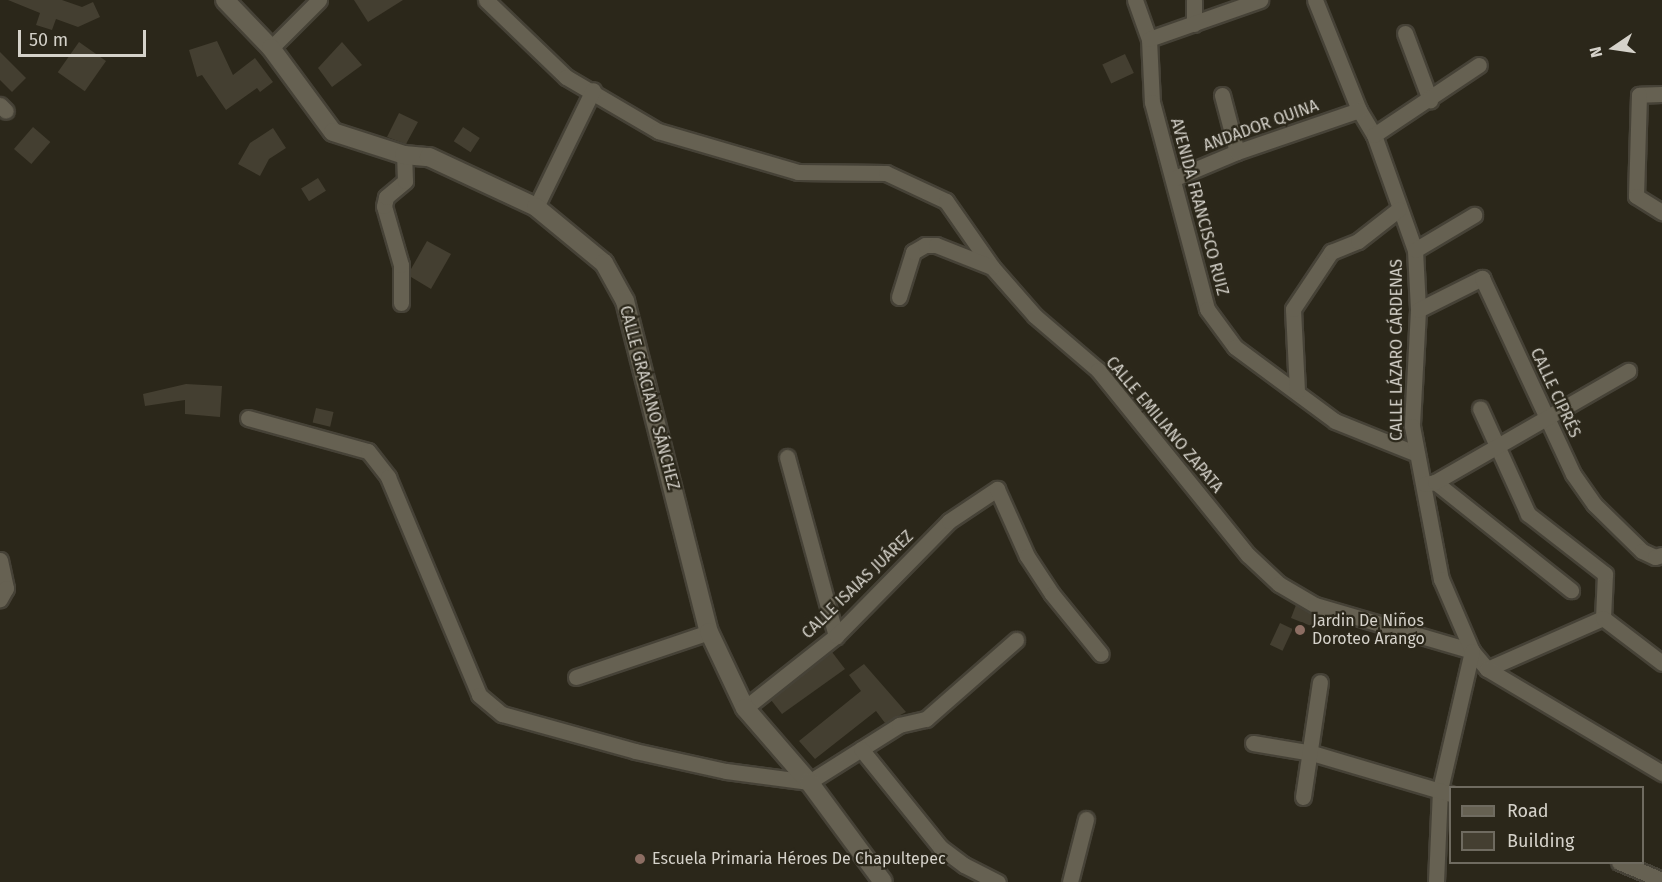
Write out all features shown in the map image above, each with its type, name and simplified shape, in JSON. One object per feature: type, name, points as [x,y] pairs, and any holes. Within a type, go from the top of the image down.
[{"type":"street","name":"CALLE GRACIANO SÁNCHEZ","points":[[225,0],[271,48],[333,132],[404,155],[429,157],[536,207],[604,263],[625,301],[709,632],[745,708],[809,782],[883,882]]},
{"type":"street","points":[[271,48],[319,0]]},
{"type":"street","name":"CALLE EMILIANO ZAPATA","points":[[486,0],[566,77],[593,90],[658,131],[798,172],[886,173],[946,201],[992,267],[1035,316],[1098,370],[1248,555],[1279,584],[1315,605],[1472,651]]},
{"type":"street","name":"AVENIDA FRANCISCO RUIZ","points":[[1135,0],[1149,39],[1152,102],[1175,178],[1207,309],[1235,347],[1335,421],[1417,454]]},
{"type":"street","points":[[1194,0],[1194,24]]},
{"type":"street","points":[[1149,39],[1260,0]]},
{"type":"street","name":"CALLE LÁZARO CÁRDENAS","points":[[1315,0],[1359,110],[1374,135],[1414,250],[1418,310],[1412,426],[1417,454],[1430,483],[1441,579],[1472,651],[1487,669],[1662,773]]},
{"type":"street","points":[[1405,33],[1430,100]]},
{"type":"street","points":[[1374,135],[1430,100],[1479,65]]},
{"type":"street","points":[[536,207],[593,90]]},
{"type":"street","points":[[1662,94],[1639,95],[1636,196],[1662,212]]},
{"type":"street","points":[[1222,95],[1237,152]]},
{"type":"street","name":"ANDADOR QUINA","points":[[1175,178],[1237,152],[1359,110]]},
{"type":"street","points":[[401,303],[401,265],[384,206],[386,197],[405,181],[404,155]]},
{"type":"street","points":[[1297,391],[1293,309],[1331,252],[1358,241],[1400,209]]},
{"type":"street","points":[[1414,250],[1474,215]]},
{"type":"street","points":[[899,297],[913,252],[925,245],[936,245],[992,267]]},
{"type":"street","name":"CALLE CIPRÉS","points":[[1418,310],[1482,278],[1573,474],[1594,504],[1642,551],[1655,557],[1662,555]]},
{"type":"street","points":[[1571,590],[1430,483],[1498,443],[1548,418],[1628,370]]},
{"type":"street","points":[[1480,408],[1498,443],[1528,514],[1605,574],[1604,618]]},
{"type":"street","points":[[248,418],[368,452],[388,477],[479,695],[502,714],[635,751],[726,771],[809,782],[900,724],[926,719],[1016,640]]},
{"type":"street","points":[[787,458],[836,636]]},
{"type":"street","name":"CALLE ISAIAS JUÁREZ","points":[[745,708],[836,636],[949,521],[997,489],[1027,556],[1101,654]]},
{"type":"street","points":[[0,560],[6,588],[0,599]]},
{"type":"street","points":[[1604,618],[1662,663]]},
{"type":"street","points":[[1487,669],[1604,618]]},
{"type":"street","points":[[576,677],[709,632]]},
{"type":"street","points":[[1436,882],[1445,792],[1472,651]]},
{"type":"street","points":[[1303,797],[1312,753],[1320,682]]},
{"type":"street","points":[[1253,743],[1312,753],[1445,792]]},
{"type":"street","points":[[861,749],[940,847],[964,865],[998,882]]},
{"type":"street","points":[[1070,882],[1086,819]]},
{"type":"street","points":[[1624,864],[1662,880]]},
{"type":"building","points":[[8,0],[62,0],[82,7],[93,2],[100,17],[78,27],[56,19],[52,30],[36,25],[40,13]]},
{"type":"building","points":[[354,0],[403,0],[368,22]]},
{"type":"building","points":[[217,41],[233,75],[255,58],[273,82],[260,92],[257,88],[226,110],[202,75],[197,77],[189,50]]},
{"type":"building","points":[[79,42],[106,61],[85,91],[58,72]]},
{"type":"building","points":[[342,42],[362,65],[332,87],[318,68]]},
{"type":"building","points":[[0,52],[26,78],[12,92],[0,80]]},
{"type":"building","points":[[1125,54],[1134,73],[1111,84],[1102,65]]},
{"type":"building","points":[[399,113],[418,122],[406,144],[387,137]]},
{"type":"building","points":[[33,127],[50,142],[31,164],[14,149]]},
{"type":"building","points":[[463,127],[480,138],[471,152],[454,141]]},
{"type":"building","points":[[273,128],[286,148],[269,159],[260,176],[238,164],[250,143]]},
{"type":"building","points":[[318,178],[326,191],[309,201],[301,189]]},
{"type":"building","points":[[427,241],[451,254],[431,289],[411,277],[411,269]]},
{"type":"building","points":[[186,384],[222,386],[220,417],[185,414],[185,400],[145,406],[143,394]]},
{"type":"building","points":[[316,408],[334,412],[330,427],[313,423]]},
{"type":"building","points":[[1296,605],[1320,617],[1316,628],[1291,618]]},
{"type":"building","points":[[1280,623],[1293,629],[1283,651],[1270,645]]},
{"type":"building","points":[[832,652],[845,669],[782,714],[771,700]]},
{"type":"building","points":[[864,664],[906,712],[885,723],[876,711],[815,759],[799,741],[861,691],[849,675]]},
{"type":"place","name":"Jardin De Niños Doroteo Arango","points":[[1300,630]]},
{"type":"place","name":"Escuela Primaria Héroes De Chapultepec","points":[[640,859]]}]
